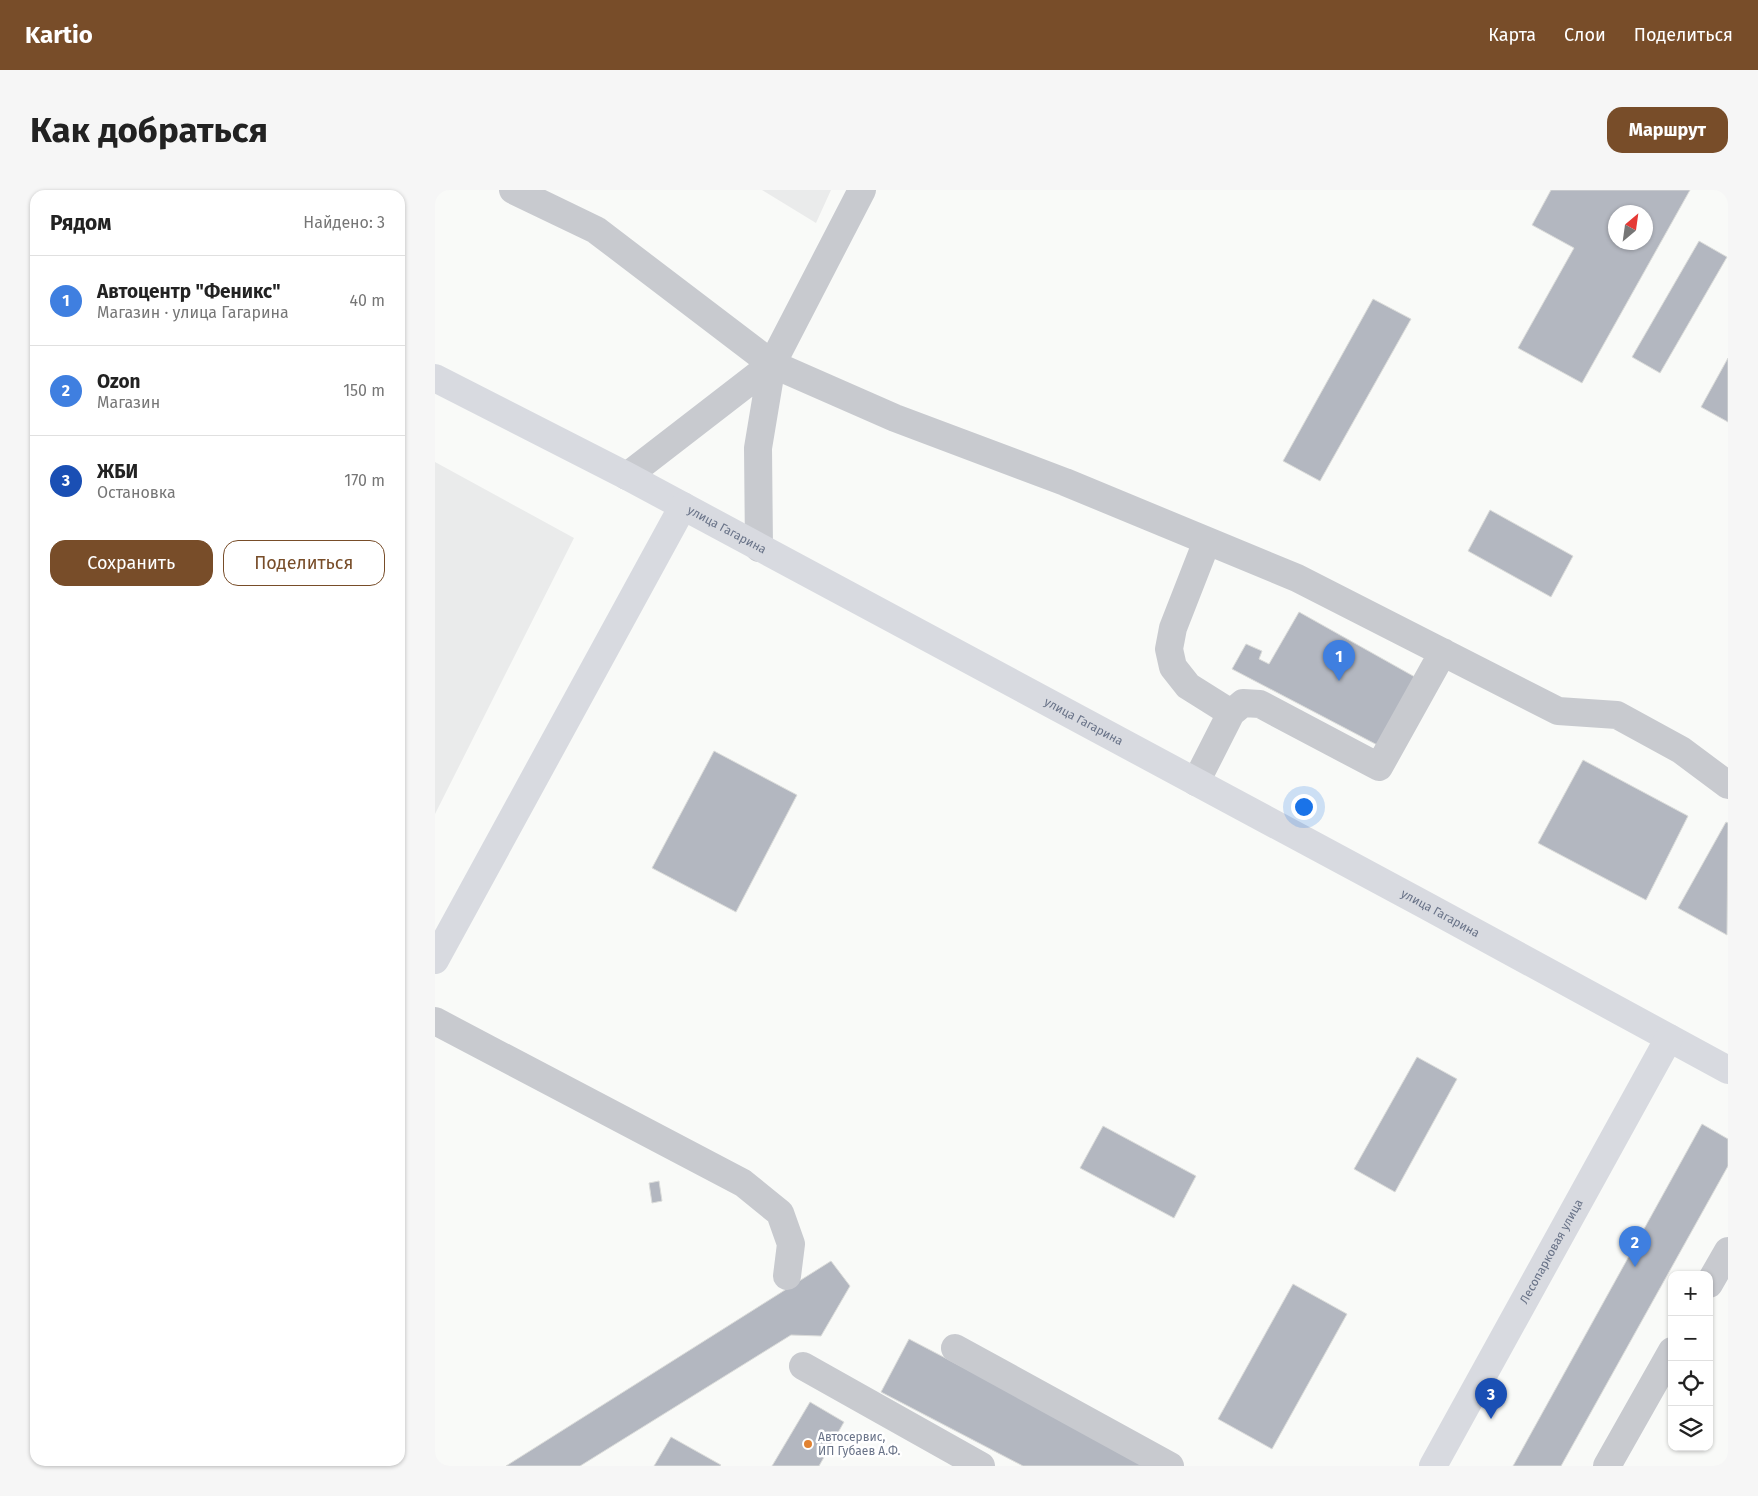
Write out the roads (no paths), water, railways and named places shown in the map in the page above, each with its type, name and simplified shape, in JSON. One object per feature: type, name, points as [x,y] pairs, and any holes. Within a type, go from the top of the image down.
[{"type":"main road","name":"улица Гагарина","points":[[435,378],[627,476],[1728,1070]]},
{"type":"main road","points":[[435,960],[683,506]]},
{"type":"main road","name":"Лесопарковая улица","points":[[1433,1466],[1669,1038]]},
{"type":"street","points":[[513,190],[596,230],[772,364],[895,418],[1065,482],[1297,578],[1558,711],[1617,715],[1681,750],[1728,786]]},
{"type":"street","points":[[759,548],[758,448],[772,364],[862,190]]},
{"type":"street","points":[[627,476],[772,364]]},
{"type":"street","points":[[1207,541],[1173,628],[1169,649],[1173,667],[1188,686],[1231,713]]},
{"type":"street","points":[[1195,782],[1231,713],[1243,703],[1260,704],[1379,767],[1443,652]]},
{"type":"street","points":[[435,1021],[743,1183],[780,1212],[791,1244],[787,1276]]},
{"type":"street","points":[[1713,1277],[1728,1251]]},
{"type":"street","points":[[955,1348],[1170,1466]]},
{"type":"street","points":[[1607,1466],[1668,1358]]},
{"type":"street","points":[[803,1366],[981,1466]]},
{"type":"place","name":"Автоцентр \"Феникс\"","points":[[1339,681]]},
{"type":"place","name":"Ozon","points":[[1635,1267]]},
{"type":"place","name":"ЖБИ","points":[[1491,1419]]},
{"type":"place","name":"Автосервис, ИП Губаев А.Ф.","points":[[808,1444]]}]
